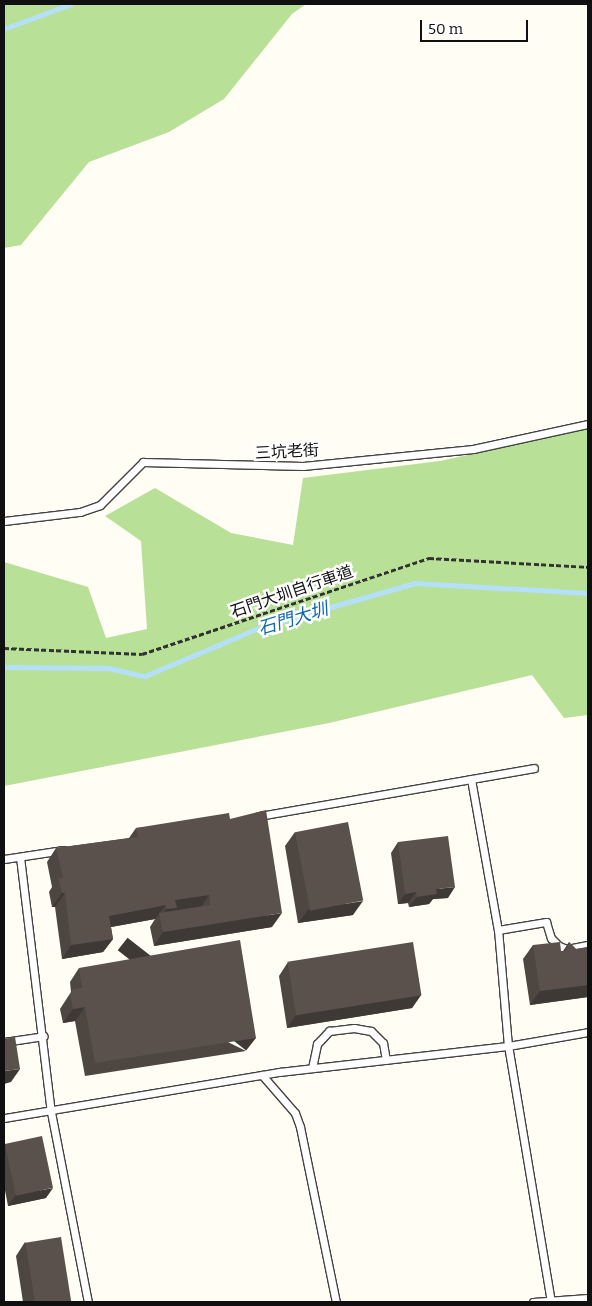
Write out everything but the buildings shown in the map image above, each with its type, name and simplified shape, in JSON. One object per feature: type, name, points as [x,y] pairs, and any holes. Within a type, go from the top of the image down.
[{"type":"lane","name":"三坑老街","points":[[4,521],[80,512],[100,505],[143,462],[303,466],[473,448],[526,440],[588,424]]},
{"type":"lane","points":[[246,818],[534,768]]},
{"type":"lane","points":[[471,779],[498,930],[508,1046],[551,1301]]},
{"type":"lane","points":[[4,859],[69,849]]},
{"type":"lane","points":[[20,857],[44,1036],[51,1112],[88,1302]]},
{"type":"lane","points":[[498,930],[546,922],[552,938],[559,946],[567,949],[588,945]]},
{"type":"lane","points":[[312,1068],[318,1044],[329,1031],[354,1028],[372,1031],[383,1043],[386,1060]]},
{"type":"lane","points":[[4,1118],[51,1112],[262,1075],[508,1046],[588,1032]]},
{"type":"lane","points":[[4,1042],[44,1036]]},
{"type":"lane","points":[[262,1075],[295,1113],[300,1127],[336,1302]]},
{"type":"lane","points":[[533,1302],[588,1298]]},
{"type":"path","name":"石門大圳自行車道","points":[[4,648],[142,654],[429,558],[588,567]]},
{"type":"green space","points":[[4,4],[306,4],[292,14],[224,99],[169,132],[89,162],[21,245],[4,248]]},
{"type":"green space","points":[[588,429],[588,715],[564,718],[532,675],[329,723],[4,786],[4,562],[88,587],[106,638],[147,629],[141,541],[105,516],[155,488],[231,533],[293,545],[303,478],[440,461]]},
{"type":"waterway","points":[[4,29],[71,4]]},
{"type":"waterway","name":"石門大圳","points":[[4,667],[109,668],[145,676],[261,627],[415,583],[588,593]]}]
